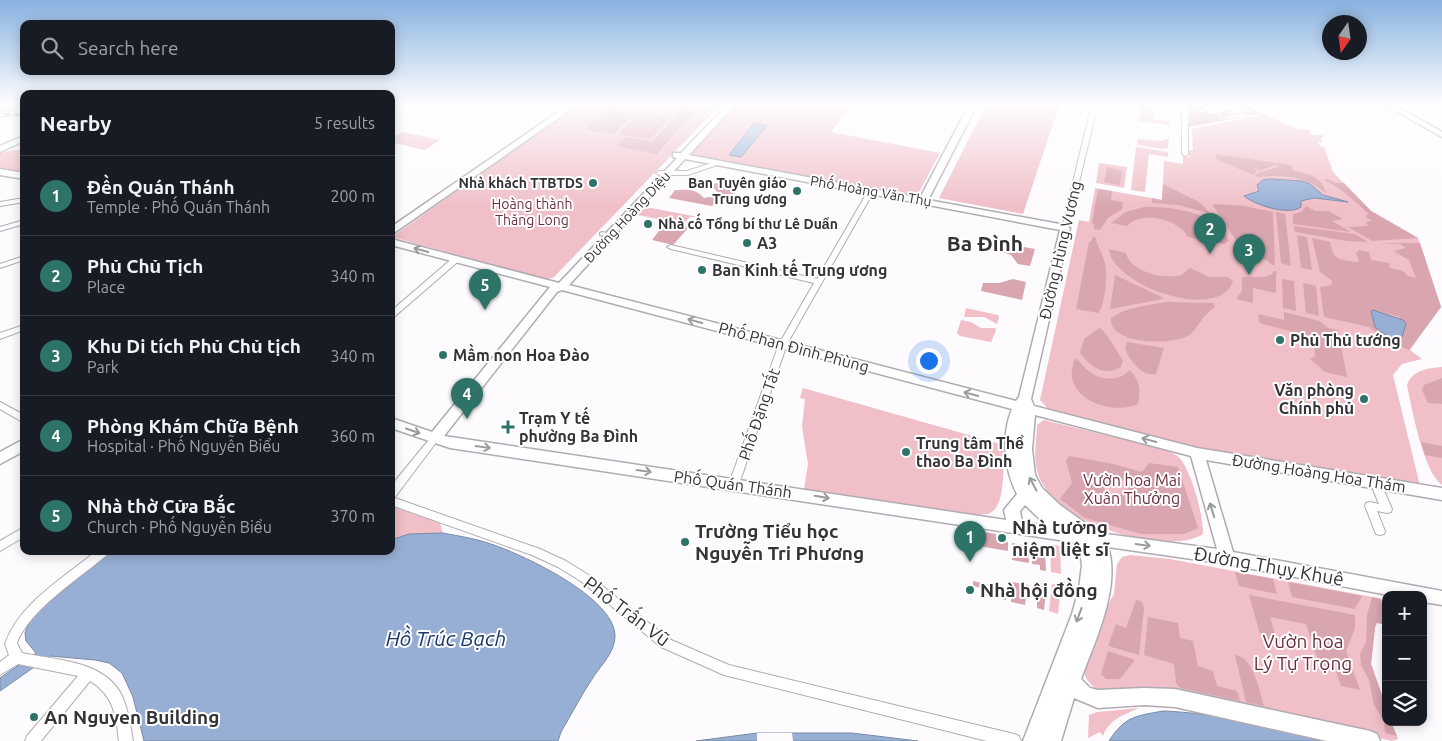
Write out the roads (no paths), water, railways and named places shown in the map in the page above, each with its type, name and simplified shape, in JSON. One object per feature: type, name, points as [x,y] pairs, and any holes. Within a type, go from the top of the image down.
[{"type":"main road","points":[[395,222],[518,138]]},
{"type":"main road","points":[[395,229],[526,138]]},
{"type":"main road","name":"Đường Hoàng Diệu","points":[[680,156],[696,138]]},
{"type":"main road","name":"Đường Hoàng Diệu","points":[[435,438],[556,287],[699,138]]},
{"type":"main road","points":[[923,201],[956,138]]},
{"type":"main road","points":[[0,149],[20,140]]},
{"type":"main road","points":[[0,149],[20,148]]},
{"type":"main road","name":"Phố Hoàng Văn Thụ","points":[[680,156],[1065,228]]},
{"type":"main road","points":[[0,172],[20,175]]},
{"type":"main road","name":"Đường Hùng Vương","points":[[1065,228],[1024,404],[1013,436],[1012,463],[1014,474],[1025,495],[1041,514],[1076,536]]},
{"type":"main road","name":"Phố Phan Đình Phùng","points":[[395,243],[556,287],[1024,404],[1197,453]]},
{"type":"main road","name":"Đường Hùng Vương","points":[[1024,404],[1025,465],[1032,486],[1052,509],[1095,539]]},
{"type":"main road","name":"Phố Quán Thánh","points":[[395,424],[450,443],[1076,536]]},
{"type":"main road","points":[[0,458],[20,446]]},
{"type":"main road","points":[[1197,453],[1227,557]]},
{"type":"main road","name":"Đường Hoàng Hoa Thám","points":[[1197,453],[1442,494]]},
{"type":"main road","points":[[1015,527],[1012,510],[1025,495]]},
{"type":"main road","points":[[1033,741],[1082,608],[1088,586],[1088,553],[1085,545],[1076,536]]},
{"type":"main road","name":"Đường Thụy Khuê","points":[[1076,536],[1227,557],[1442,598]]},
{"type":"main road","points":[[1051,741],[1070,680],[1103,587],[1104,558],[1101,548],[1095,539]]},
{"type":"main road","points":[[1070,680],[1080,693],[1095,699],[1152,696],[1175,698],[1370,741]]},
{"type":"street","name":"Đường Hùng Vương","points":[[1065,228],[1087,138]]},
{"type":"street","points":[[1185,138],[1185,154]]},
{"type":"street","points":[[663,173],[695,171],[718,163]]},
{"type":"street","name":"Phố Đặng Tất","points":[[734,484],[783,344],[871,191]]},
{"type":"street","points":[[0,204],[20,201]]},
{"type":"street","points":[[0,229],[20,223]]},
{"type":"street","points":[[671,247],[818,282]]},
{"type":"street","points":[[0,266],[20,259]]},
{"type":"street","points":[[395,312],[457,260]]},
{"type":"street","points":[[0,336],[20,328]]},
{"type":"street","points":[[0,405],[20,418]]},
{"type":"street","points":[[395,489],[435,438]]},
{"type":"street","points":[[1375,482],[1387,510],[1370,506],[1380,530]]},
{"type":"street","name":"Phố Trấn Vũ","points":[[395,502],[536,552],[562,564],[586,579],[665,643],[728,671],[1014,741]]},
{"type":"street","points":[[0,547],[20,533]]},
{"type":"street","points":[[16,658],[15,650],[10,644],[11,635],[19,625],[34,608],[99,555]]},
{"type":"street","points":[[16,658],[41,665],[71,667],[104,680],[119,700],[124,717],[126,741]]},
{"type":"street","points":[[0,669],[16,658]]},
{"type":"street","points":[[32,741],[89,673]]},
{"type":"water","points":[[743,138],[757,138],[741,157],[729,155]]},
{"type":"water","points":[[1263,180],[1302,181],[1310,184],[1323,195],[1348,202],[1314,198],[1301,201],[1301,207],[1280,210],[1263,206],[1244,196],[1259,191],[1257,185]]},
{"type":"water","points":[[1373,310],[1403,320],[1406,324],[1402,337],[1396,340],[1391,339],[1375,327],[1371,311]]},
{"type":"water","name":"Hồ Trúc Bạch","points":[[443,533],[471,538],[503,548],[564,579],[600,606],[611,621],[615,636],[613,647],[608,658],[581,697],[561,732],[558,741],[144,741],[133,697],[122,673],[109,663],[95,660],[50,656],[0,691],[0,678],[36,653],[26,641],[25,633],[32,616],[107,555],[395,555],[395,539],[409,534]]},
{"type":"water","points":[[1163,711],[1224,718],[1323,741],[1109,741],[1120,726],[1132,718]]},
{"type":"water","points":[[757,733],[852,733],[918,741],[696,741]]},
{"type":"place","name":"Nhà khách TTBTDS","points":[[593,183]]},
{"type":"place","name":"Ban Tuyên giáo Trung ương","points":[[797,191]]},
{"type":"place","name":"Nhà cố Tổng bí thư Lê Duẩn","points":[[648,224]]},
{"type":"place","name":"A3","points":[[747,243]]},
{"type":"place","name":"Phủ Chủ Tịch","points":[[1210,254]]},
{"type":"place","name":"Ban Kinh tế Trung ương","points":[[702,270]]},
{"type":"place","name":"Khu Di tích Phủ Chủ tịch","points":[[1249,275]]},
{"type":"place","name":"Nhà thờ Cửa Bắc","points":[[485,310]]},
{"type":"place","name":"Phủ Thủ tướng","points":[[1280,340]]},
{"type":"place","name":"Mầm non Hoa Đào","points":[[443,355]]},
{"type":"place","name":"Văn phòng Chính phủ","points":[[1364,399]]},
{"type":"place","name":"Phòng Khám Chữa Bệnh","points":[[467,419]]},
{"type":"place","name":"Trạm Y tế phường Ba Đình","points":[[508,427]]},
{"type":"place","name":"Trung tâm Thể thao Ba Đình","points":[[906,452]]},
{"type":"place","name":"Nhà tưởng niệm liệt sĩ","points":[[1002,538]]},
{"type":"place","name":"Trường Tiểu học Nguyễn Tri Phương","points":[[685,542]]},
{"type":"place","name":"Đền Quán Thánh","points":[[970,562]]},
{"type":"place","name":"Nhà hội đồng","points":[[970,590]]},
{"type":"place","name":"An Nguyen Building","points":[[34,717]]},
{"type":"district","name":"Ba Đình","points":[[985,243]]},
{"type":"park label","name":"Hoàng thành Thăng Long","points":[[532,212]]},
{"type":"park label","name":"Vườn hoa Mai Xuân Thưởng","points":[[1132,489]]},
{"type":"park label","name":"Vườn hoa Lý Tự Trọng","points":[[1303,652]]}]
